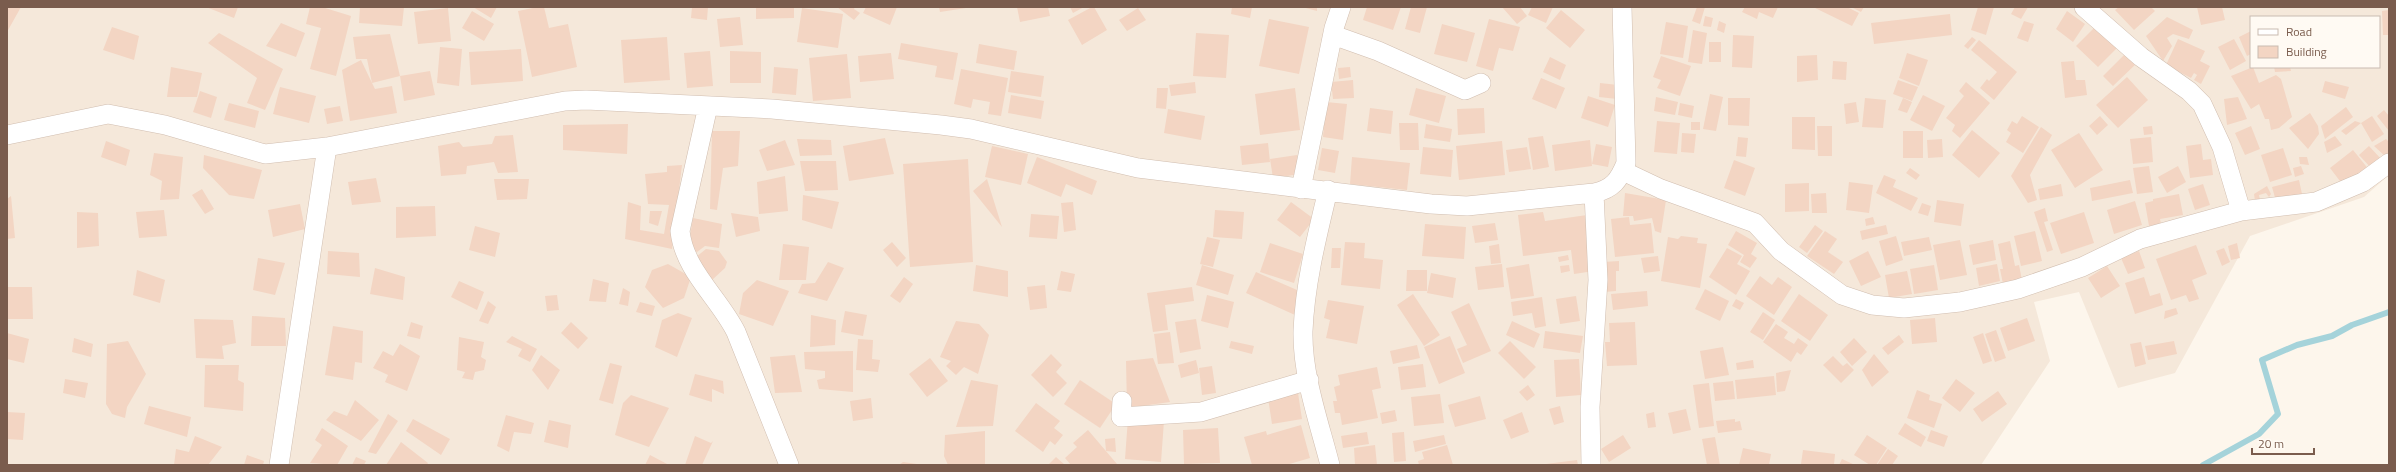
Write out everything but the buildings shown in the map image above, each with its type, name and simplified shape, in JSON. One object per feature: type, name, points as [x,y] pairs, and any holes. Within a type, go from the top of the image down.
[{"type":"street","points":[[1301,189],[1332,35],[1341,7]]},
{"type":"street","points":[[7,135],[108,114],[165,125],[265,154],[327,147],[565,101],[586,100],[772,109],[971,129],[1138,168],[1301,189],[1328,190],[1431,204],[1467,206],[1594,193],[1614,185],[1620,179],[1626,163],[1622,7]]},
{"type":"street","points":[[2084,7],[2141,57],[2189,91],[2202,104],[2222,147],[2241,211]]},
{"type":"street","points":[[1332,35],[1378,51],[1465,90],[1481,83]]},
{"type":"street","points":[[708,106],[680,231],[682,245],[688,259],[727,313],[789,465]]},
{"type":"street","points":[[279,465],[327,147]]},
{"type":"street","points":[[1623,171],[1661,189],[1755,223],[1781,251],[1842,295],[1872,305],[1904,308],[1960,302],[2018,289],[2082,267],[2140,239],[2241,211],[2316,202],[2363,182],[2389,163]]},
{"type":"street","points":[[1328,190],[1312,260],[1303,331],[1308,380],[1330,465]]},
{"type":"street","points":[[1591,465],[1590,407],[1598,280],[1594,193]]},
{"type":"street","points":[[1122,401],[1121,417],[1202,412],[1308,380]]},
{"type":"shaded area","points":[[7,7],[2389,7],[2389,175],[2364,197],[2250,236],[2175,373],[2118,388],[2079,292],[2034,302],[2050,361],[1981,465],[7,465]]},
{"type":"waterway","points":[[2203,465],[2259,434],[2278,414],[2262,360],[2297,345],[2332,336],[2352,325],[2389,312]]}]
